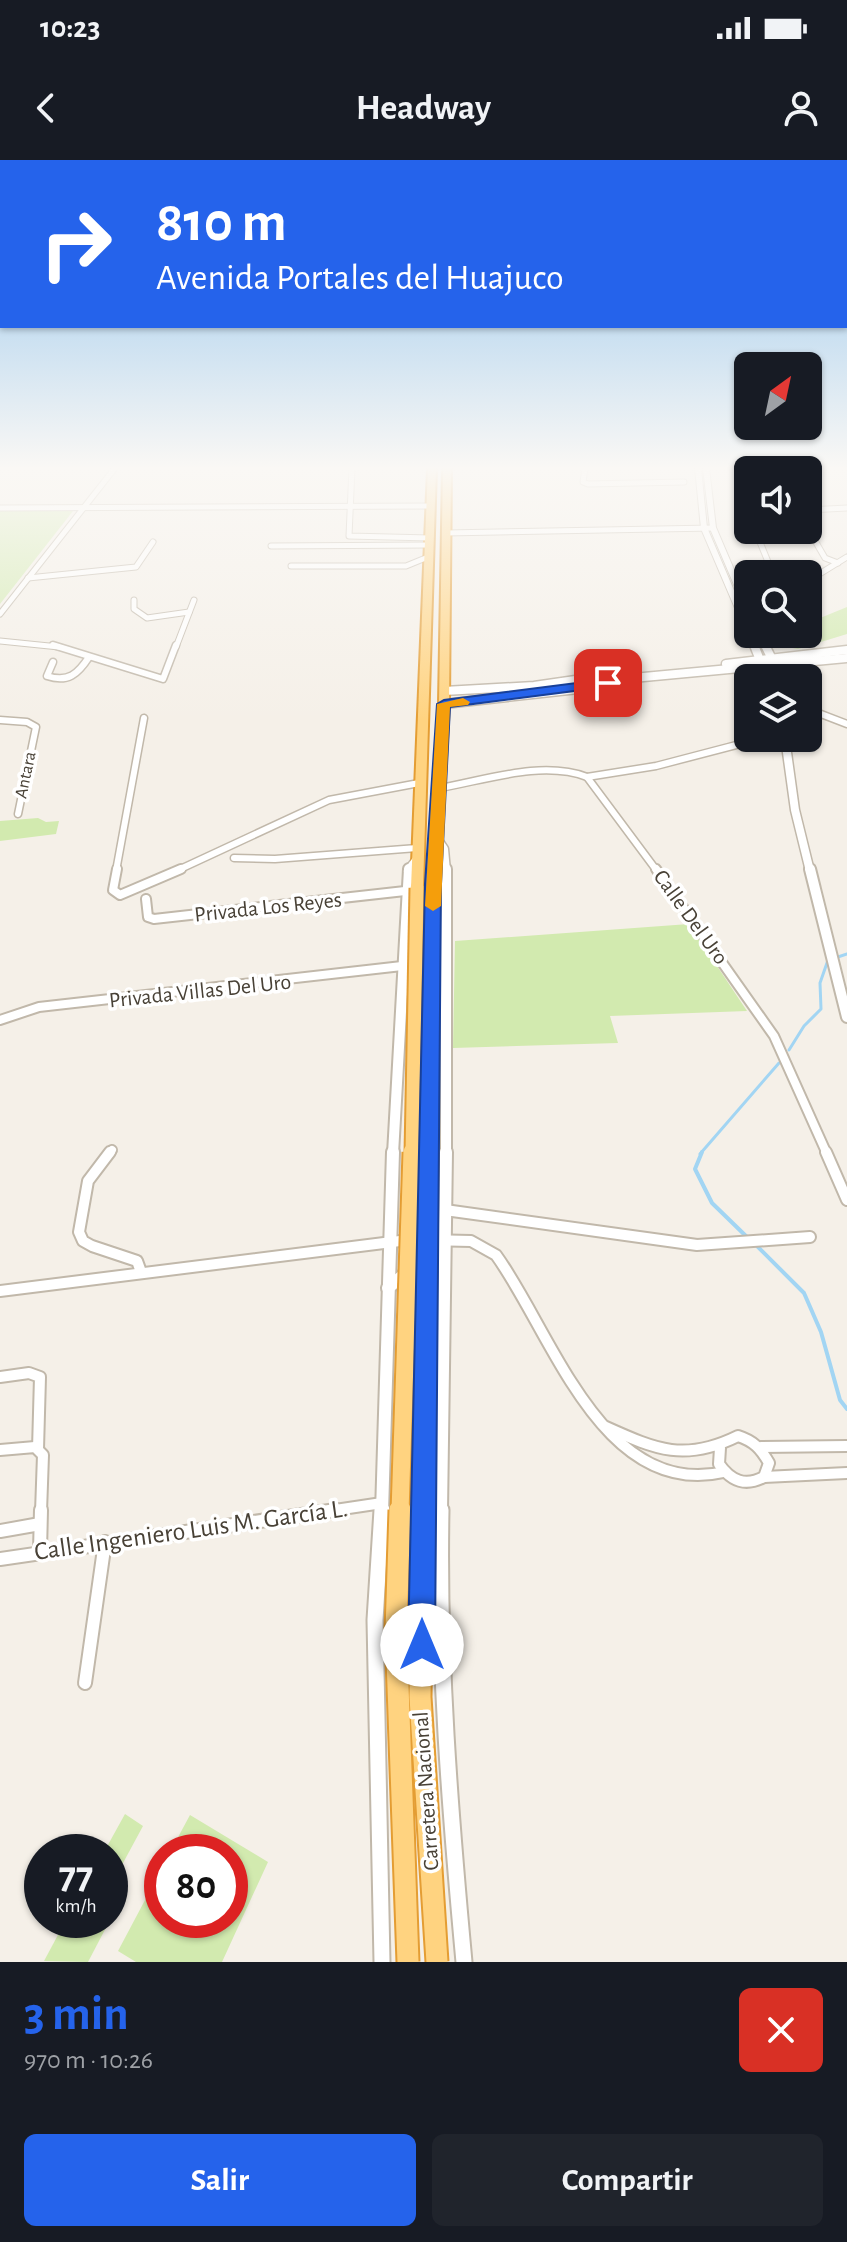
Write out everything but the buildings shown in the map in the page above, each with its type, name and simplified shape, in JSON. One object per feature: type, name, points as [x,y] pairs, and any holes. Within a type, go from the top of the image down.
[{"type":"highway","points":[[417,854],[429,552]]},
{"type":"highway","name":"Carretera Nacional","points":[[408,1962],[396,1631],[418,888],[436,837],[444,704],[446,552]]},
{"type":"highway","name":"Carretera Nacional","points":[[418,888],[420,1697],[437,1962]]},
{"type":"street","points":[[0,614],[47,552]]},
{"type":"street","points":[[28,578],[136,567],[146,552]]},
{"type":"street","points":[[291,566],[406,566],[423,552]]},
{"type":"street","points":[[714,552],[734,597]]},
{"type":"street","points":[[723,552],[734,577]]},
{"type":"street","points":[[822,552],[825,558],[838,563]]},
{"type":"street","points":[[822,573],[847,557]]},
{"type":"street","points":[[134,600],[134,609],[146,617],[170,619],[189,612]]},
{"type":"street","points":[[0,641],[47,643],[163,679],[194,600]]},
{"type":"street","points":[[759,648],[768,663]]},
{"type":"street","points":[[764,648],[768,663]]},
{"type":"street","points":[[444,704],[847,650]]},
{"type":"street","points":[[814,655],[821,662]]},
{"type":"street","points":[[53,662],[47,676],[70,679],[78,675],[89,657]]},
{"type":"street","points":[[768,663],[847,658]]},
{"type":"street","points":[[444,691],[535,690]]},
{"type":"street","points":[[822,714],[847,724]]},
{"type":"street","points":[[144,718],[113,890],[120,895],[329,800],[419,783]]},
{"type":"street","name":"Antara","points":[[0,720],[22,721],[36,727],[18,814]]},
{"type":"street","points":[[440,788],[555,771],[577,772],[587,777],[642,769],[734,745]]},
{"type":"street","points":[[787,752],[795,810],[847,1017]]},
{"type":"street","name":"Calle Del Uro","points":[[587,777],[703,933],[774,1036],[847,1200]]},
{"type":"street","points":[[436,837],[446,856],[445,1239],[441,1291],[439,1613],[444,1743],[464,1962]]},
{"type":"street","points":[[234,858],[417,854]]},
{"type":"street","points":[[382,1962],[375,1666],[387,1289],[393,1241],[391,1199],[402,966],[418,888],[408,870],[417,854]]},
{"type":"street","name":"Privada Los Reyes","points":[[146,899],[148,917],[154,919],[418,888]]},
{"type":"street","name":"Privada Villas Del Uro","points":[[0,1020],[39,1007],[402,966]]},
{"type":"street","points":[[112,1150],[88,1181],[79,1232],[83,1241],[92,1246],[137,1261],[141,1272]]},
{"type":"street","points":[[391,1199],[419,1209],[445,1204],[684,1243],[745,1243],[810,1237]]},
{"type":"street","points":[[0,1291],[393,1241],[472,1241],[499,1257],[513,1286],[575,1387],[627,1450],[658,1467],[695,1478],[724,1472]]},
{"type":"street","points":[[387,1289],[392,1281],[410,1271],[430,1276],[441,1291]]},
{"type":"street","points":[[0,1377],[29,1373],[40,1377],[38,1449],[43,1455],[40,1551]]},
{"type":"street","points":[[605,1427],[661,1449],[681,1452],[720,1448],[738,1436],[761,1447],[847,1446]]},
{"type":"street","points":[[761,1447],[769,1463],[764,1477]]},
{"type":"street","points":[[720,1448],[719,1464],[737,1482],[752,1484],[764,1477],[847,1473]]},
{"type":"street","points":[[0,1450],[38,1449]]},
{"type":"street","name":"Calle Ingeniero Luis M. García L.","points":[[0,1559],[382,1503]]},
{"type":"street","points":[[0,1531],[40,1524]]},
{"type":"street","points":[[85,1683],[105,1542]]},
{"type":"green space","points":[[0,552],[41,552],[0,604]]},
{"type":"green space","points":[[847,607],[847,634],[822,642],[822,617]]},
{"type":"green space","points":[[38,818],[46,822],[59,821],[56,834],[0,841],[0,821]]},
{"type":"green space","points":[[689,924],[747,1011],[610,1016],[618,1043],[453,1048],[455,941]]},
{"type":"green space","points":[[125,1814],[143,1826],[128,1854],[128,1834],[114,1834]]},
{"type":"green space","points":[[190,1815],[222,1834],[180,1834]]},
{"type":"green space","points":[[248,1850],[268,1862],[248,1905]]},
{"type":"green space","points":[[144,1902],[144,1938],[233,1938],[222,1962],[136,1962],[118,1951],[125,1938],[128,1938]]},
{"type":"green space","points":[[56,1938],[101,1938],[88,1962],[44,1961]]},
{"type":"waterway","points":[[835,958],[847,954]]},
{"type":"waterway","points":[[789,1050],[804,1026],[821,1009],[820,983],[828,960]]},
{"type":"waterway","points":[[700,1154],[779,1063]]},
{"type":"waterway","points":[[702,1152],[695,1169],[712,1203],[749,1239]]},
{"type":"waterway","points":[[755,1244],[804,1293],[821,1332],[840,1400],[847,1409]]},
{"type":"slow traffic","points":[[433,906],[444,704],[463,702]]},
{"type":"route","points":[[422,1645],[421,1469],[432,1079],[433,884],[444,704],[608,683]]}]
